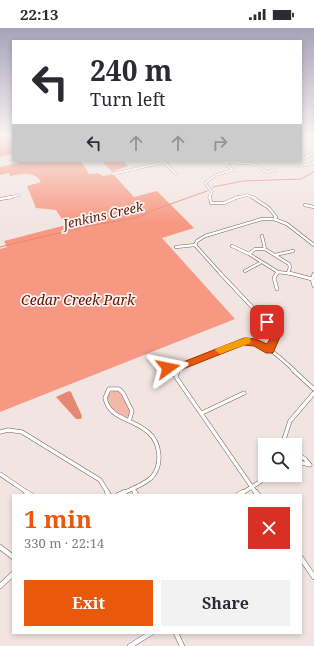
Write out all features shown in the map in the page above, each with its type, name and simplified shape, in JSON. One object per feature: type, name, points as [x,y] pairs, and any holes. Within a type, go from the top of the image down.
[{"type":"street","points":[[113,174],[151,165]]},
{"type":"street","points":[[166,165],[176,174]]},
{"type":"street","points":[[227,165],[233,170],[216,175],[205,184],[212,192],[209,198],[210,201],[213,204],[218,204],[246,194],[254,197],[273,212],[276,217],[274,219]]},
{"type":"street","points":[[255,165],[267,172],[276,170]]},
{"type":"street","points":[[300,166],[304,165]]},
{"type":"street","points":[[0,199],[19,195]]},
{"type":"street","points":[[305,205],[314,207]]},
{"type":"street","points":[[176,247],[195,245],[197,241],[205,236],[262,220],[274,219],[287,224],[314,245]]},
{"type":"street","points":[[262,236],[266,249]]},
{"type":"street","points":[[195,245],[272,328],[275,337],[269,350]]},
{"type":"street","points":[[232,246],[249,254],[260,263],[278,272],[312,279]]},
{"type":"street","points":[[249,254],[255,249],[266,249],[289,264],[290,267],[288,273]]},
{"type":"street","points":[[276,255],[293,251]]},
{"type":"street","points":[[245,271],[260,263]]},
{"type":"street","points":[[277,289],[274,278],[278,272]]},
{"type":"street","points":[[314,274],[312,279],[314,286]]},
{"type":"street","points":[[176,373],[169,374],[166,370],[169,367],[178,367],[244,341],[256,342],[269,350],[314,389]]},
{"type":"street","points":[[176,373],[178,367]]},
{"type":"street","points":[[176,373],[257,494]]},
{"type":"street","points":[[120,494],[151,477],[155,471],[159,453],[153,438],[148,432],[129,422],[111,411],[104,397],[109,389],[119,389],[123,393],[132,411],[129,422]]},
{"type":"street","points":[[202,413],[244,393]]},
{"type":"street","points":[[284,438],[287,424],[292,416],[314,393]]},
{"type":"street","points":[[0,432],[8,430],[22,432],[100,480],[108,494]]},
{"type":"street","points":[[302,457],[312,466]]},
{"type":"street","points":[[302,463],[312,466]]},
{"type":"street","points":[[0,474],[30,494]]},
{"type":"street","points":[[240,494],[258,481]]},
{"type":"street","points":[[133,488],[136,494]]},
{"type":"street","points":[[0,548],[12,556]]},
{"type":"street","points":[[302,559],[314,577]]},
{"type":"street","points":[[0,586],[12,575]]},
{"type":"street","points":[[130,646],[149,634]]},
{"type":"street","points":[[176,634],[182,646]]},
{"type":"shaded area","points":[[116,390],[120,391],[129,409],[130,414],[127,417],[120,416],[110,406],[108,393]]},
{"type":"shaded area","points":[[69,391],[71,392],[82,416],[81,419],[76,419],[56,397]]},
{"type":"green space","name":"Cedar Creek Park","points":[[10,165],[83,165],[89,174],[98,173],[103,176],[113,174],[134,197],[157,191],[194,228],[162,238],[235,319],[0,412],[0,249],[7,247],[4,241],[66,225],[56,210],[36,208],[27,186],[41,182],[38,178],[31,174],[10,176],[9,173],[0,175],[0,167]]},
{"type":"green space","points":[[105,165],[128,166],[112,172]]},
{"type":"waterway","name":"Jenkins Creek","points":[[213,187],[243,181],[301,179],[314,172]]},
{"type":"waterway","name":"Jenkins Creek","points":[[0,247],[88,226],[140,217],[151,211],[207,191]]},
{"type":"slow traffic","points":[[220,350],[240,342],[247,341]]},
{"type":"route","points":[[168,368],[181,366],[244,341],[256,342],[269,350],[274,343],[275,337],[272,328],[267,322]]}]
